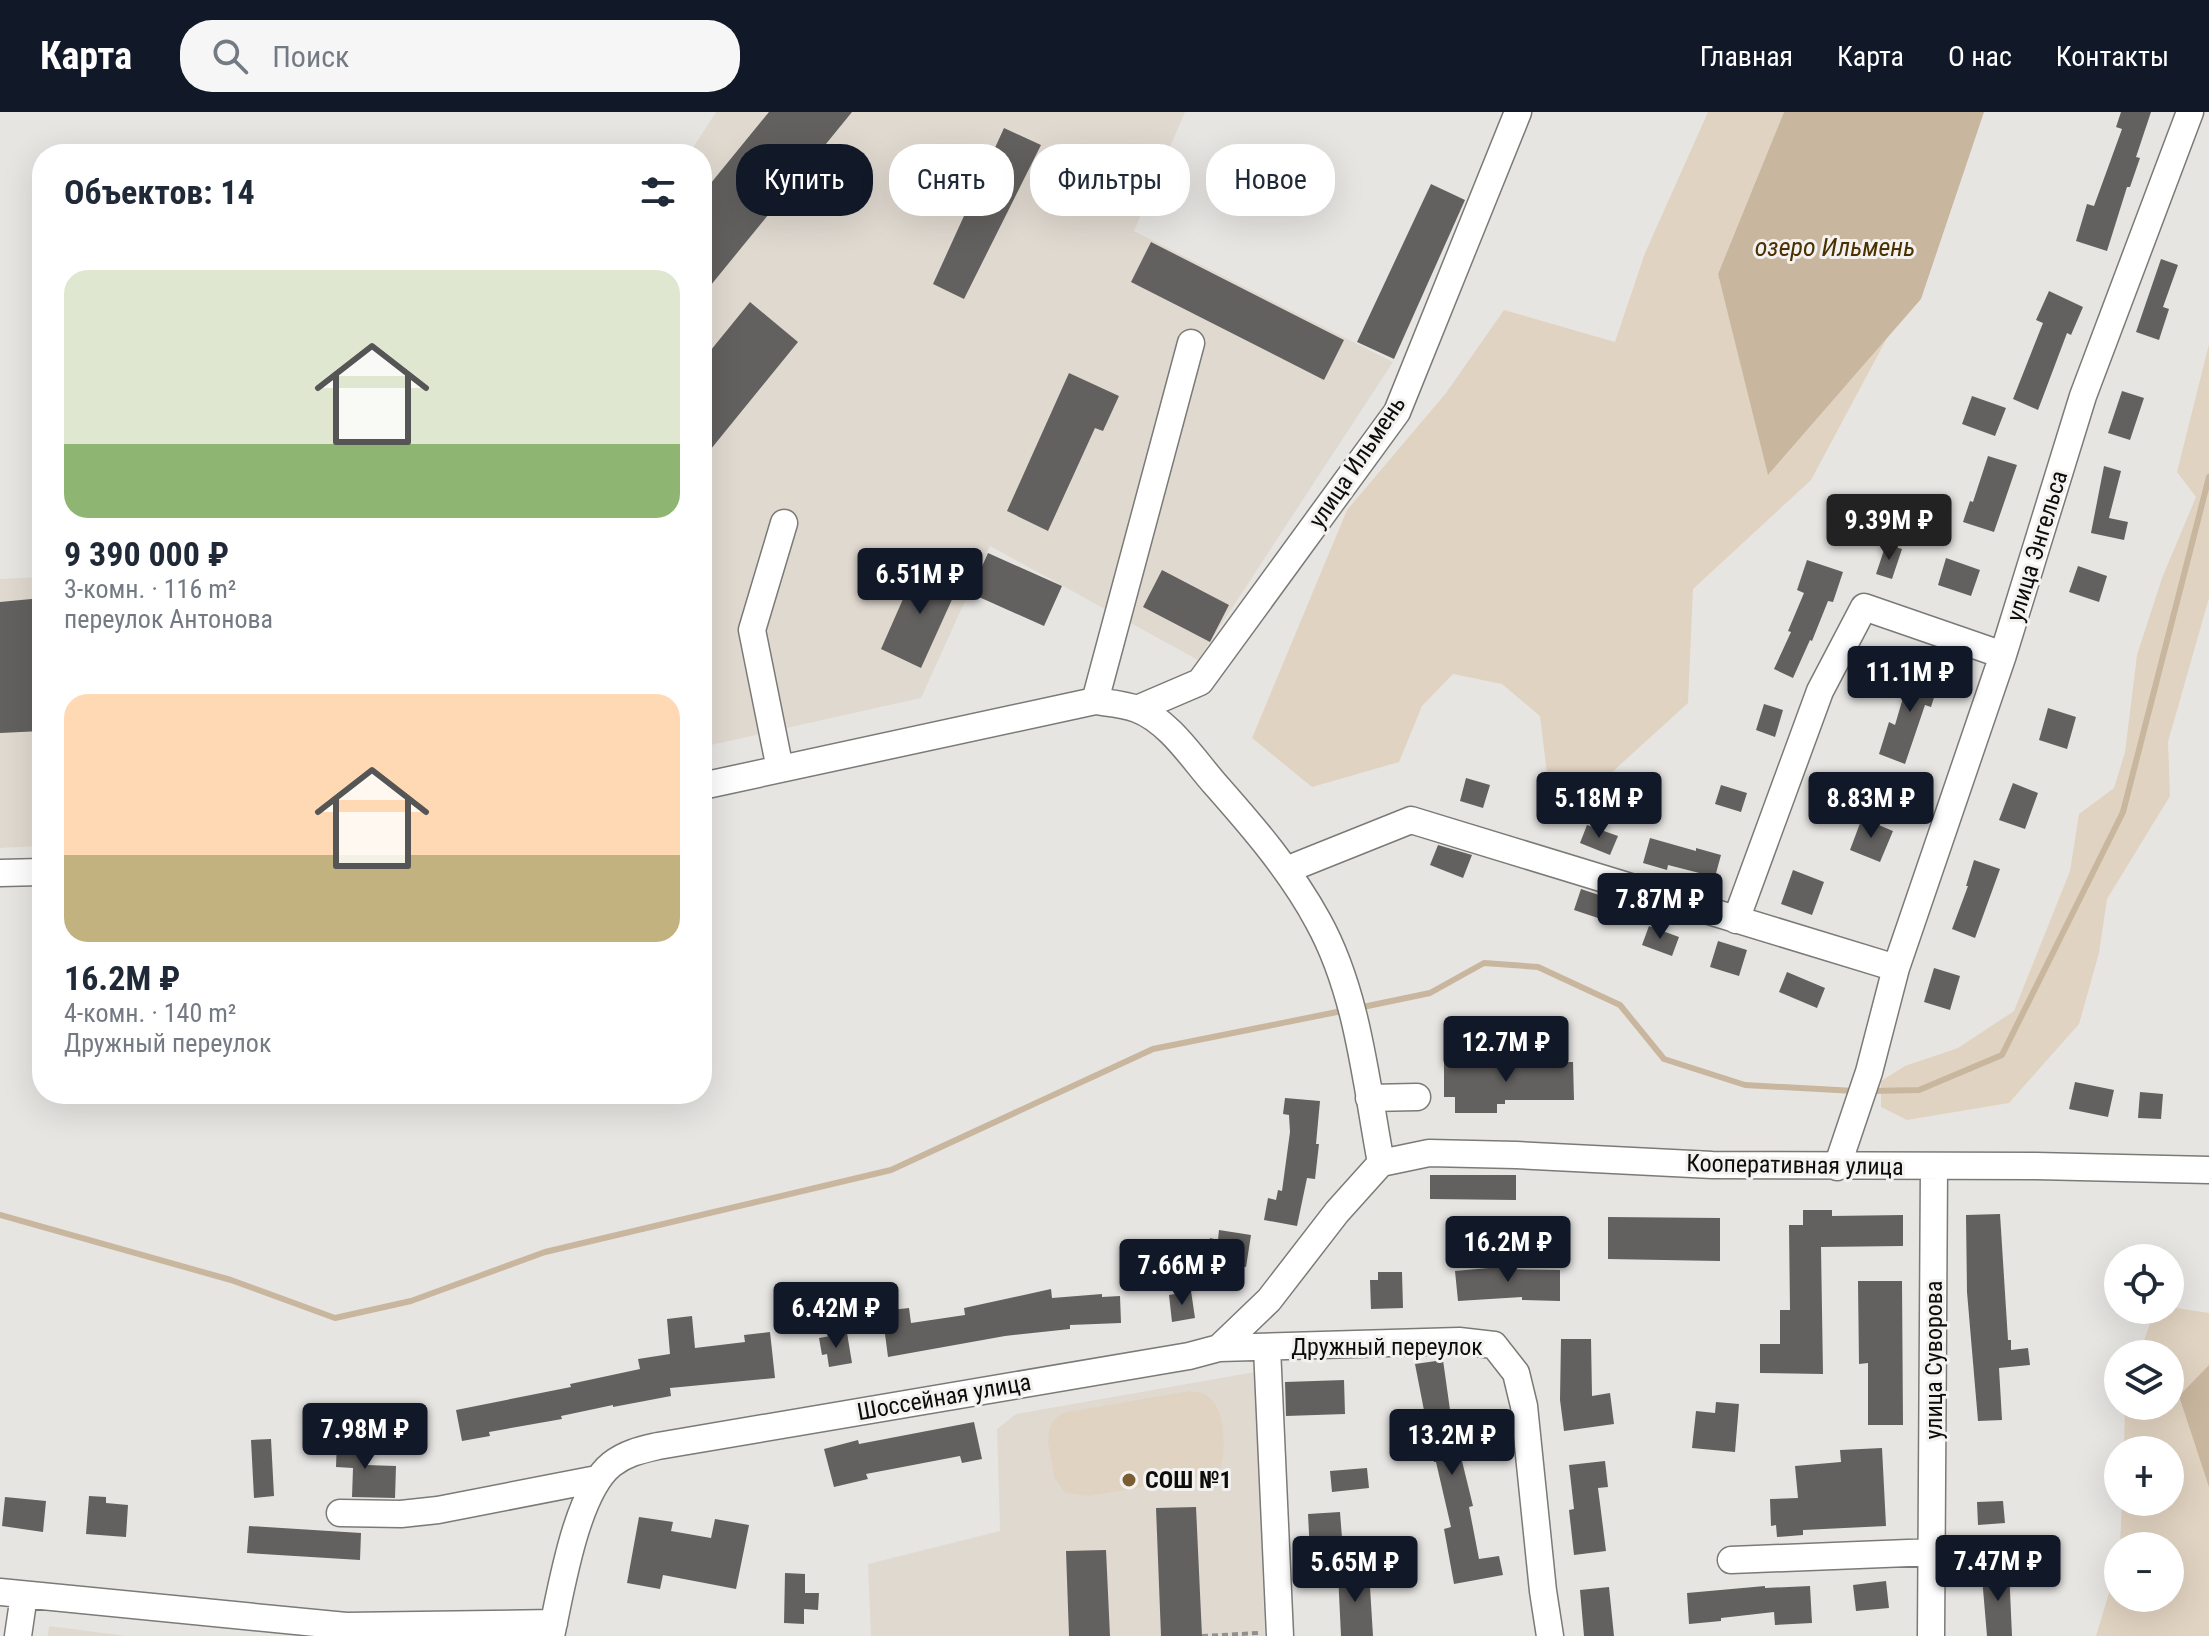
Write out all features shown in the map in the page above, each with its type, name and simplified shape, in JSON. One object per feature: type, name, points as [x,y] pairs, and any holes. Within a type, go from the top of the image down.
[{"type":"street","name":"улица Ильмень","points":[[1137,709],[1200,682],[1397,412],[1518,112]]},
{"type":"street","name":"улица Энгельса","points":[[1837,1167],[1869,1072],[1896,968],[2003,655],[2083,396],[2190,112]]},
{"type":"street","points":[[1095,701],[1191,343]]},
{"type":"street","points":[[780,769],[752,630],[784,523]]},
{"type":"street","points":[[1736,920],[1820,691],[1864,607],[2003,655]]},
{"type":"street","points":[[712,784],[1095,701],[1137,709],[1165,728],[1286,870],[1319,923],[1341,977],[1358,1038],[1381,1163],[1337,1212],[1269,1300],[1219,1348]]},
{"type":"street","points":[[1286,870],[1411,820],[1896,968]]},
{"type":"street","points":[[0,873],[32,872]]},
{"type":"street","points":[[1369,1098],[1417,1097]]},
{"type":"street","name":"Кооперативная улица","points":[[1381,1163],[1429,1153],[1712,1165],[2209,1170]]},
{"type":"street","name":"улица Суворова","points":[[1931,1636],[1934,1167]]},
{"type":"street","name":"Дружный переулок","points":[[1219,1348],[1459,1341],[1494,1345],[1516,1373],[1524,1406],[1550,1636]]},
{"type":"street","name":"Шоссейная улица","points":[[552,1629],[582,1508],[597,1479],[610,1465],[628,1454],[658,1446],[1189,1356],[1219,1348]]},
{"type":"street","points":[[1267,1348],[1280,1634]]},
{"type":"street","points":[[340,1513],[401,1514],[438,1510],[597,1479]]},
{"type":"street","points":[[1731,1560],[1933,1552]]},
{"type":"street","points":[[18,1636],[12,1593],[346,1626],[552,1629]]},
{"type":"path","points":[[1202,1636],[1280,1634]]},
{"type":"shaded area","points":[[716,112],[1185,112],[1171,144],[1030,144],[1030,216],[1140,216],[1134,231],[1393,362],[1198,660],[990,546],[921,698],[712,745],[712,144],[695,144]]},
{"type":"shaded area","points":[[1708,112],[1784,112],[1718,274],[1769,474],[1887,338],[1811,480],[1693,589],[1688,703],[1599,784],[1548,782],[1540,716],[1502,684],[1453,674],[1422,706],[1399,762],[1312,787],[1252,738],[1347,510],[1446,393],[1504,310],[1615,342],[1645,253]]},
{"type":"shaded area","points":[[2209,344],[2209,598],[2168,742],[2170,796],[2107,899],[2099,953],[2079,1024],[2009,1103],[1907,1120],[1881,1107],[1881,1081],[1905,1066],[1958,1048],[2014,1011],[2070,871],[2079,814],[2114,788],[2125,752],[2137,655],[2162,578],[2196,497],[2177,472]]},
{"type":"shaded area","points":[[32,577],[32,846],[0,848],[0,579]]},
{"type":"shaded area","points":[[2184,1309],[2209,1313],[2209,1636],[2096,1636],[2104,1609],[2104,1612],[2184,1612],[2184,1532],[2121,1532],[2121,1516],[2184,1516],[2184,1436],[2124,1436],[2125,1420],[2184,1420],[2184,1340],[2144,1340],[2150,1324],[2184,1324]]},
{"type":"shaded area","name":"СОШ №1","points":[[1255,1372],[1265,1636],[871,1636],[868,1564],[1000,1531],[997,1429],[1016,1414]]},
{"type":"shaded area","points":[[1189,1391],[1207,1396],[1216,1405],[1224,1443],[1220,1468],[1203,1477],[1088,1496],[1065,1493],[1055,1479],[1048,1443],[1049,1429],[1055,1419],[1063,1413]]},
{"type":"shaded area","points":[[49,1626],[127,1636],[48,1636]]},
{"type":"water","name":"озеро Ильмень","points":[[1784,112],[1984,112],[1921,299],[1768,475],[1718,274]]},
{"type":"water","points":[[2209,1365],[2209,1487],[2184,1411],[2184,1391]]},
{"type":"building","points":[[769,112],[852,112],[826,144],[743,144]]},
{"type":"building","points":[[2121,112],[2151,112],[2136,157],[2140,158],[2130,187],[2127,187],[2107,251],[2076,241],[2087,204],[2094,206],[2122,129],[2116,127]]},
{"type":"building","points":[[1004,128],[1039,144],[1030,144],[1030,167],[1014,199],[1014,144],[997,144]]},
{"type":"building","points":[[736,152],[736,216],[767,216],[712,284],[712,182]]},
{"type":"building","points":[[1431,184],[1465,200],[1394,359],[1357,342]]},
{"type":"building","points":[[964,216],[1006,216],[964,299],[933,284]]},
{"type":"building","points":[[1151,242],[1344,340],[1324,380],[1131,282]]},
{"type":"building","points":[[2161,259],[2178,265],[2163,307],[2169,309],[2159,340],[2136,332]]},
{"type":"building","points":[[2049,291],[2083,307],[2071,335],[2067,333],[2038,410],[2013,399],[2043,323],[2036,320]]},
{"type":"building","points":[[750,302],[798,342],[712,448],[712,349]]},
{"type":"building","points":[[1069,373],[1119,396],[1103,431],[1095,428],[1048,531],[1007,511]]},
{"type":"building","points":[[2122,391],[2144,398],[2130,440],[2108,433]]},
{"type":"building","points":[[1972,396],[2006,408],[1995,436],[1962,424]]},
{"type":"building","points":[[1988,456],[2017,465],[1994,532],[1963,522]]},
{"type":"building","points":[[2104,466],[2121,471],[2109,518],[2128,522],[2124,540],[2091,533]]},
{"type":"building","points":[[1863,503],[1886,512],[1878,533],[1856,525]]},
{"type":"building","points":[[1886,544],[1902,549],[1892,579],[1876,574]]},
{"type":"building","points":[[988,553],[1062,586],[1044,626],[970,593]]},
{"type":"building","points":[[1946,558],[1980,570],[1971,596],[1938,585]]},
{"type":"building","points":[[1807,560],[1843,572],[1833,602],[1828,601],[1793,678],[1774,669],[1804,593],[1797,590]]},
{"type":"building","points":[[918,565],[959,584],[921,668],[881,649]]},
{"type":"building","points":[[2078,566],[2107,576],[2099,602],[2069,592]]},
{"type":"building","points":[[1162,570],[1229,605],[1210,642],[1143,607]]},
{"type":"building","points":[[32,599],[32,731],[0,733],[0,602]]},
{"type":"building","points":[[1912,667],[1941,675],[1931,707],[1925,705],[1905,764],[1879,754],[1889,722],[1895,725]]},
{"type":"building","points":[[1764,704],[1783,710],[1775,737],[1756,730]]},
{"type":"building","points":[[2048,708],[2076,717],[2067,749],[2039,740]]},
{"type":"building","points":[[1466,778],[1490,785],[1483,808],[1460,801]]},
{"type":"building","points":[[2013,783],[2038,793],[2025,829],[1999,820]]},
{"type":"building","points":[[1721,785],[1747,793],[1741,812],[1715,804]]},
{"type":"building","points":[[1862,818],[1893,831],[1880,862],[1850,850]]},
{"type":"building","points":[[1587,825],[1618,836],[1610,855],[1580,843]]},
{"type":"building","points":[[1650,838],[1721,855],[1715,877],[1668,865],[1667,870],[1643,863]]},
{"type":"building","points":[[1438,845],[1472,855],[1463,878],[1430,865]]},
{"type":"building","points":[[1974,860],[2000,869],[1975,938],[1952,929]]},
{"type":"building","points":[[1793,870],[1824,882],[1812,915],[1781,904]]},
{"type":"building","points":[[1581,889],[1605,897],[1598,918],[1574,910]]},
{"type":"building","points":[[1649,926],[1679,937],[1672,956],[1642,945]]},
{"type":"building","points":[[1718,941],[1747,950],[1739,976],[1710,967]]},
{"type":"building","points":[[1934,968],[1960,976],[1950,1010],[1924,1002]]},
{"type":"building","points":[[1787,972],[1825,988],[1817,1008],[1779,992]]},
{"type":"building","points":[[1444,1058],[1464,1058],[1464,1066],[1507,1067],[1507,1062],[1573,1062],[1574,1100],[1505,1100],[1505,1104],[1497,1104],[1497,1113],[1455,1113],[1455,1097],[1444,1097]]},
{"type":"building","points":[[2075,1082],[2114,1090],[2108,1117],[2069,1109]]},
{"type":"building","points":[[2140,1092],[2163,1094],[2161,1119],[2138,1118]]},
{"type":"building","points":[[1285,1098],[1320,1101],[1315,1179],[1307,1178],[1297,1226],[1264,1220],[1268,1198],[1276,1200],[1278,1190],[1282,1191],[1290,1132],[1289,1115],[1283,1114]]},
{"type":"building","points":[[1430,1175],[1516,1175],[1516,1200],[1430,1199]]},
{"type":"building","points":[[1803,1210],[1832,1210],[1832,1216],[1903,1215],[1903,1246],[1821,1247],[1823,1374],[1760,1373],[1760,1344],[1780,1344],[1780,1310],[1790,1310],[1789,1225],[1803,1225]]},
{"type":"building","points":[[2000,1214],[2008,1340],[2011,1340],[2011,1350],[2028,1348],[2030,1365],[1999,1368],[2002,1420],[1978,1421],[1967,1292],[1966,1215]]},
{"type":"building","points":[[1608,1217],[1720,1218],[1720,1261],[1608,1259]]},
{"type":"building","points":[[1219,1230],[1251,1235],[1246,1267],[1206,1260],[1210,1238],[1218,1240]]},
{"type":"building","points":[[1500,1267],[1560,1270],[1560,1301],[1522,1300],[1522,1297],[1458,1301],[1455,1271]]},
{"type":"building","points":[[1378,1272],[1402,1272],[1403,1308],[1371,1309],[1370,1280],[1378,1280]]},
{"type":"building","points":[[1858,1281],[1902,1281],[1903,1425],[1868,1425],[1868,1363],[1859,1364]]},
{"type":"building","points":[[1051,1289],[1052,1298],[1102,1294],[1102,1297],[1120,1296],[1121,1323],[1070,1325],[1070,1329],[1005,1336],[888,1357],[882,1311],[909,1308],[911,1323],[965,1315],[964,1308]]},
{"type":"building","points":[[1191,1291],[1195,1318],[1172,1322],[1169,1295]]},
{"type":"building","points":[[692,1316],[695,1348],[745,1342],[744,1335],[770,1332],[775,1378],[670,1388],[671,1396],[561,1416],[562,1419],[489,1432],[490,1436],[462,1441],[456,1410],[571,1387],[570,1384],[640,1369],[638,1359],[670,1354],[667,1319]]},
{"type":"building","points":[[847,1333],[852,1363],[829,1367],[827,1354],[822,1355],[819,1338]]},
{"type":"building","points":[[1561,1339],[1591,1339],[1592,1396],[1610,1393],[1614,1424],[1564,1431],[1560,1400]]},
{"type":"building","points":[[1443,1360],[1451,1417],[1456,1416],[1464,1456],[1461,1457],[1473,1506],[1469,1507],[1479,1559],[1499,1556],[1503,1575],[1454,1584],[1444,1529],[1451,1527],[1434,1462],[1415,1364]]},
{"type":"building","points":[[1344,1380],[1345,1414],[1286,1416],[1285,1382]]},
{"type":"building","points":[[1716,1402],[1739,1404],[1735,1452],[1692,1448],[1696,1411],[1715,1413]]},
{"type":"building","points":[[974,1422],[982,1459],[962,1463],[960,1456],[866,1474],[868,1479],[834,1487],[824,1449],[858,1440],[859,1444]]},
{"type":"building","points":[[271,1439],[274,1496],[254,1498],[251,1440]]},
{"type":"building","points":[[337,1439],[366,1439],[366,1465],[396,1466],[395,1498],[352,1497],[353,1468],[336,1467]]},
{"type":"building","points":[[1882,1448],[1886,1526],[1803,1530],[1803,1535],[1777,1537],[1776,1525],[1771,1526],[1770,1499],[1798,1498],[1795,1466],[1841,1462],[1840,1450]]},
{"type":"building","points":[[1605,1461],[1608,1487],[1598,1488],[1606,1551],[1574,1555],[1569,1510],[1574,1509],[1569,1465]]},
{"type":"building","points":[[1367,1468],[1369,1488],[1332,1492],[1330,1471]]},
{"type":"building","points":[[89,1496],[106,1497],[106,1503],[128,1505],[126,1537],[86,1534]]},
{"type":"building","points":[[5,1497],[46,1501],[43,1532],[2,1526]]},
{"type":"building","points":[[2003,1501],[2005,1523],[1978,1525],[1977,1502]]},
{"type":"building","points":[[1196,1507],[1202,1636],[1161,1636],[1156,1508]]},
{"type":"building","points":[[1340,1512],[1343,1551],[1310,1553],[1308,1514]]},
{"type":"building","points":[[639,1517],[673,1522],[671,1531],[711,1538],[715,1519],[749,1525],[736,1589],[663,1575],[660,1589],[627,1583]]},
{"type":"building","points":[[249,1526],[361,1533],[360,1560],[247,1553]]},
{"type":"building","points":[[1106,1550],[1110,1636],[1069,1636],[1066,1551]]},
{"type":"building","points":[[2009,1569],[2012,1636],[1987,1636],[1982,1577],[1988,1577],[1988,1570]]},
{"type":"building","points":[[1369,1571],[1373,1636],[1341,1636],[1338,1573]]},
{"type":"building","points":[[785,1573],[805,1574],[805,1593],[819,1593],[818,1610],[804,1609],[804,1624],[784,1623]]},
{"type":"building","points":[[1886,1581],[1889,1608],[1856,1611],[1853,1585]]},
{"type":"building","points":[[1765,1586],[1810,1586],[1812,1623],[1775,1625],[1774,1612],[1689,1624],[1687,1593]]},
{"type":"building","points":[[1609,1587],[1614,1636],[1584,1636],[1580,1590]]},
{"type":"waterway","points":[[1870,1091],[1919,1090],[2002,1055],[2123,812],[2209,477]]},
{"type":"waterway","points":[[1358,1008],[1430,993],[1484,963],[1538,967],[1620,1005],[1664,1059],[1745,1085],[1855,1091]]},
{"type":"waterway","points":[[0,1215],[231,1280],[335,1318],[411,1301],[545,1252],[891,1170],[1153,1049],[1347,1010]]},
{"type":"place","name":"СОШ №1","points":[[1129,1480]]}]
